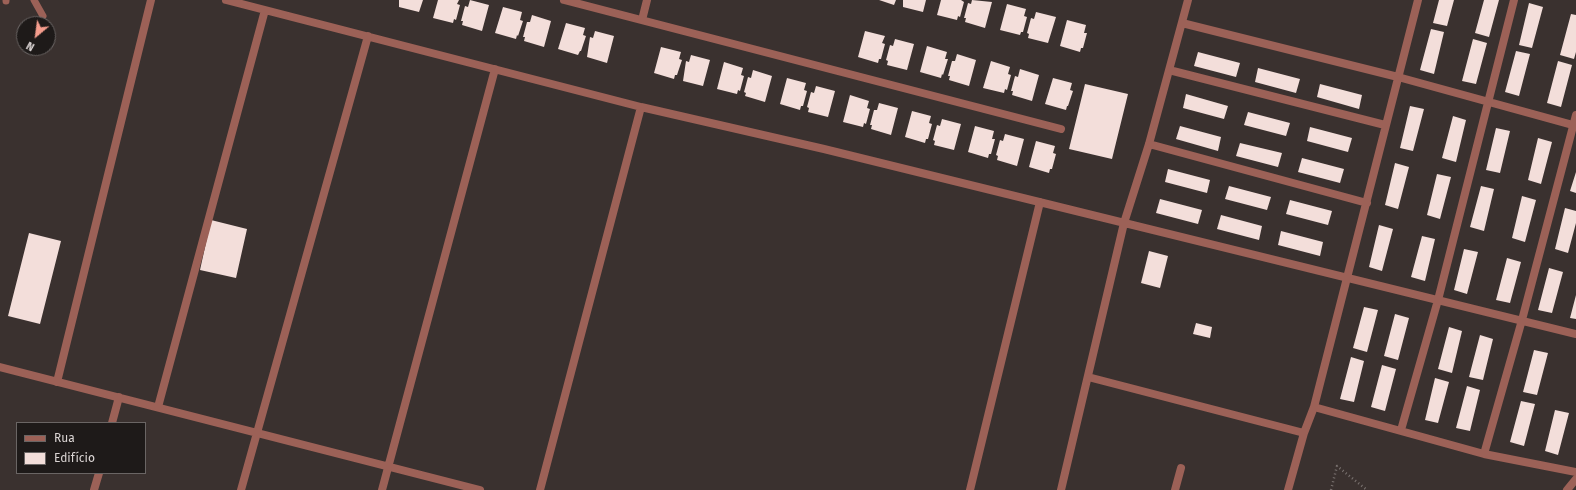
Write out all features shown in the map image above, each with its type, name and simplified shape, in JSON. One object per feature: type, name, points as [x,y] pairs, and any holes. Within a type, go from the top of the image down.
[{"type":"street","points":[[56,382],[151,0]]},
{"type":"street","points":[[226,0],[642,107],[824,149],[1576,334]]},
{"type":"street","points":[[564,0],[1061,129]]},
{"type":"street","points":[[642,20],[647,0]]},
{"type":"street","points":[[1061,490],[1124,223],[1149,144],[1188,0]]},
{"type":"street","points":[[1288,490],[1304,433],[1314,407],[1418,0]]},
{"type":"street","points":[[1401,430],[1438,300],[1514,0]]},
{"type":"street","points":[[158,407],[265,10]]},
{"type":"street","points":[[1182,23],[1398,77],[1575,126]]},
{"type":"street","points":[[241,490],[368,36]]},
{"type":"street","points":[[382,490],[495,69]]},
{"type":"street","points":[[1169,70],[1385,125]]},
{"type":"street","points":[[540,490],[642,107]]},
{"type":"street","points":[[1484,454],[1575,126],[1576,115]]},
{"type":"street","points":[[1149,144],[1367,203]]},
{"type":"street","points":[[970,490],[1040,202]]},
{"type":"street","points":[[0,367],[480,490]]},
{"type":"street","points":[[1088,378],[1304,433]]},
{"type":"street","points":[[112,422],[119,397]]},
{"type":"street","points":[[1314,407],[1484,454],[1576,472]]},
{"type":"street","points":[[1175,490],[1180,468]]},
{"type":"street","points":[[94,490],[98,474]]},
{"type":"street","points":[[1567,490],[1576,479]]},
{"type":"lane","points":[[34,0],[43,16]]},
{"type":"path","points":[[1334,490],[1331,489],[1337,466],[1367,490]]},
{"type":"path","points":[[1358,490],[1362,486]]},
{"type":"building","points":[[399,0],[423,0],[419,12],[399,7]]},
{"type":"building","points":[[438,0],[459,0],[457,4],[460,5],[456,20],[454,19],[453,23],[433,18]]},
{"type":"building","points":[[470,0],[489,5],[482,31],[462,25],[463,21],[461,21],[465,6],[468,7]]},
{"type":"building","points":[[879,0],[896,0],[894,5]]},
{"type":"building","points":[[903,0],[926,0],[923,12],[903,7]]},
{"type":"building","points":[[941,0],[961,0],[964,2],[960,17],[958,16],[957,20],[937,15]]},
{"type":"building","points":[[972,0],[992,2],[985,28],[965,22],[966,18],[964,18],[968,3],[971,4]]},
{"type":"building","points":[[1439,0],[1454,0],[1447,26],[1433,23]]},
{"type":"building","points":[[1484,0],[1499,0],[1489,37],[1475,33]]},
{"type":"building","points":[[1529,3],[1543,7],[1532,48],[1519,45]]},
{"type":"building","points":[[1007,4],[1026,9],[1024,16],[1027,17],[1023,32],[1021,32],[1020,35],[1000,30]]},
{"type":"building","points":[[503,7],[522,12],[520,20],[523,21],[516,39],[495,33]]},
{"type":"building","points":[[1036,12],[1056,17],[1048,43],[1028,38],[1029,34],[1027,33],[1031,18],[1034,19]]},
{"type":"building","points":[[1571,14],[1576,15],[1576,52],[1574,59],[1560,55]]},
{"type":"building","points":[[532,15],[551,21],[544,47],[524,41],[525,37],[523,37],[527,22],[530,22]]},
{"type":"building","points":[[1067,20],[1086,25],[1084,33],[1087,33],[1083,48],[1081,48],[1080,52],[1060,46]]},
{"type":"building","points":[[566,23],[585,28],[583,35],[586,36],[581,51],[578,55],[558,49]]},
{"type":"building","points":[[1431,29],[1444,32],[1434,74],[1420,70]]},
{"type":"building","points":[[595,31],[614,36],[607,63],[587,57],[590,37],[593,38]]},
{"type":"building","points":[[865,31],[885,36],[882,43],[885,44],[881,59],[879,59],[878,63],[858,57]]},
{"type":"building","points":[[895,39],[914,44],[907,70],[887,65],[888,61],[886,60],[890,45],[893,46]]},
{"type":"building","points":[[1473,39],[1487,43],[1476,84],[1462,81]]},
{"type":"building","points":[[927,46],[947,52],[945,59],[948,59],[941,78],[920,72]]},
{"type":"building","points":[[661,47],[681,52],[679,59],[682,60],[677,75],[675,75],[674,79],[654,73]]},
{"type":"building","points":[[1516,51],[1530,54],[1519,96],[1505,92]]},
{"type":"building","points":[[1198,52],[1240,63],[1236,77],[1194,66]]},
{"type":"building","points":[[957,54],[976,60],[969,86],[949,80],[950,76],[948,76],[952,61],[955,61]]},
{"type":"building","points":[[691,55],[710,60],[703,86],[683,81],[686,61],[689,62]]},
{"type":"building","points":[[991,61],[1010,67],[1008,74],[1011,75],[1007,90],[1005,89],[1004,93],[983,88]]},
{"type":"building","points":[[1558,61],[1572,65],[1561,107],[1547,103]]},
{"type":"building","points":[[724,62],[743,68],[741,75],[744,76],[740,91],[738,90],[737,94],[717,89]]},
{"type":"building","points":[[1258,68],[1300,79],[1296,93],[1255,82]]},
{"type":"building","points":[[1020,69],[1039,75],[1032,101],[1012,95],[1013,91],[1011,91],[1015,76],[1018,77]]},
{"type":"building","points":[[753,70],[772,76],[765,102],[745,96],[746,93],[744,92],[748,77],[751,78]]},
{"type":"building","points":[[787,78],[806,83],[804,90],[807,91],[803,106],[801,106],[800,110],[780,104]]},
{"type":"building","points":[[1053,78],[1072,83],[1070,90],[1073,91],[1066,110],[1045,104]]},
{"type":"building","points":[[1085,84],[1128,94],[1112,159],[1069,149]]},
{"type":"building","points":[[1320,84],[1362,95],[1359,109],[1317,97]]},
{"type":"building","points":[[816,86],[835,91],[828,117],[808,112],[809,108],[807,107],[811,92],[814,93]]},
{"type":"building","points":[[1186,94],[1228,106],[1224,119],[1183,108]]},
{"type":"building","points":[[850,95],[869,101],[867,108],[870,109],[866,124],[864,123],[863,127],[843,122]]},
{"type":"building","points":[[879,103],[898,108],[891,135],[871,129],[872,125],[870,125],[874,110],[877,110]]},
{"type":"building","points":[[1410,106],[1424,109],[1413,151],[1400,148]]},
{"type":"building","points":[[912,111],[931,116],[929,123],[932,124],[928,139],[926,139],[925,143],[905,137]]},
{"type":"building","points":[[1248,112],[1290,123],[1286,136],[1244,125]]},
{"type":"building","points":[[1453,116],[1466,120],[1456,162],[1442,158]]},
{"type":"building","points":[[942,119],[961,124],[954,150],[934,145],[935,141],[933,140],[937,125],[940,126]]},
{"type":"building","points":[[975,126],[994,131],[992,139],[995,139],[991,154],[989,154],[988,158],[968,152]]},
{"type":"building","points":[[1180,126],[1221,137],[1218,151],[1176,139]]},
{"type":"building","points":[[1310,127],[1352,138],[1348,152],[1307,141]]},
{"type":"building","points":[[1496,128],[1510,131],[1500,173],[1486,170]]},
{"type":"building","points":[[1005,134],[1024,139],[1017,166],[997,160],[998,156],[996,155],[1000,140],[1003,141]]},
{"type":"building","points":[[1538,138],[1552,142],[1541,184],[1528,180]]},
{"type":"building","points":[[1036,141],[1055,146],[1053,153],[1056,154],[1052,169],[1050,169],[1049,173],[1029,167]]},
{"type":"building","points":[[1240,143],[1282,153],[1278,167],[1236,156]]},
{"type":"building","points":[[1302,158],[1344,169],[1340,183],[1298,172]]},
{"type":"building","points":[[1395,163],[1409,167],[1398,209],[1385,205]]},
{"type":"building","points":[[1168,169],[1210,180],[1207,193],[1165,182]]},
{"type":"building","points":[[1576,172],[1576,193],[1570,191]]},
{"type":"building","points":[[1437,174],[1451,177],[1440,219],[1427,215]]},
{"type":"building","points":[[1229,186],[1271,197],[1267,210],[1225,199]]},
{"type":"building","points":[[1481,186],[1494,189],[1484,231],[1470,227]]},
{"type":"building","points":[[1522,196],[1536,200],[1525,242],[1512,238]]},
{"type":"building","points":[[1160,199],[1202,210],[1198,224],[1156,213]]},
{"type":"building","points":[[1290,200],[1332,211],[1328,225],[1286,214]]},
{"type":"building","points":[[1565,208],[1576,211],[1576,223],[1568,253],[1555,249]]},
{"type":"building","points":[[1221,215],[1262,226],[1259,240],[1217,229]]},
{"type":"building","points":[[211,220],[247,229],[236,278],[200,270]]},
{"type":"building","points":[[1379,225],[1393,229],[1382,271],[1369,267]]},
{"type":"building","points":[[1281,231],[1323,242],[1320,256],[1278,245]]},
{"type":"building","points":[[29,233],[61,241],[40,324],[8,316]]},
{"type":"building","points":[[1422,236],[1435,239],[1425,281],[1411,277]]},
{"type":"building","points":[[1464,249],[1478,252],[1467,294],[1454,290]]},
{"type":"building","points":[[1149,251],[1168,256],[1160,288],[1141,283]]},
{"type":"building","points":[[1507,258],[1521,262],[1510,303],[1496,300]]},
{"type":"building","points":[[1549,268],[1563,272],[1552,313],[1538,310]]},
{"type":"building","points":[[1576,295],[1576,319],[1570,318]]},
{"type":"building","points":[[1364,307],[1378,310],[1367,352],[1353,348]]},
{"type":"building","points":[[1395,314],[1409,318],[1398,360],[1384,356]]},
{"type":"building","points":[[1196,323],[1212,327],[1210,338],[1193,334]]},
{"type":"building","points":[[1449,327],[1462,331],[1452,373],[1438,369]]},
{"type":"building","points":[[1480,335],[1493,339],[1483,380],[1469,377]]},
{"type":"building","points":[[1534,350],[1548,353],[1537,395],[1523,392]]},
{"type":"building","points":[[1351,357],[1364,361],[1354,402],[1340,399]]},
{"type":"building","points":[[1382,365],[1396,369],[1385,411],[1371,407]]},
{"type":"building","points":[[1435,378],[1449,382],[1438,423],[1425,420]]},
{"type":"building","points":[[1467,386],[1480,390],[1470,431],[1456,428]]},
{"type":"building","points":[[1521,401],[1535,404],[1524,446],[1510,442]]},
{"type":"building","points":[[1555,410],[1569,413],[1558,455],[1545,451]]}]
